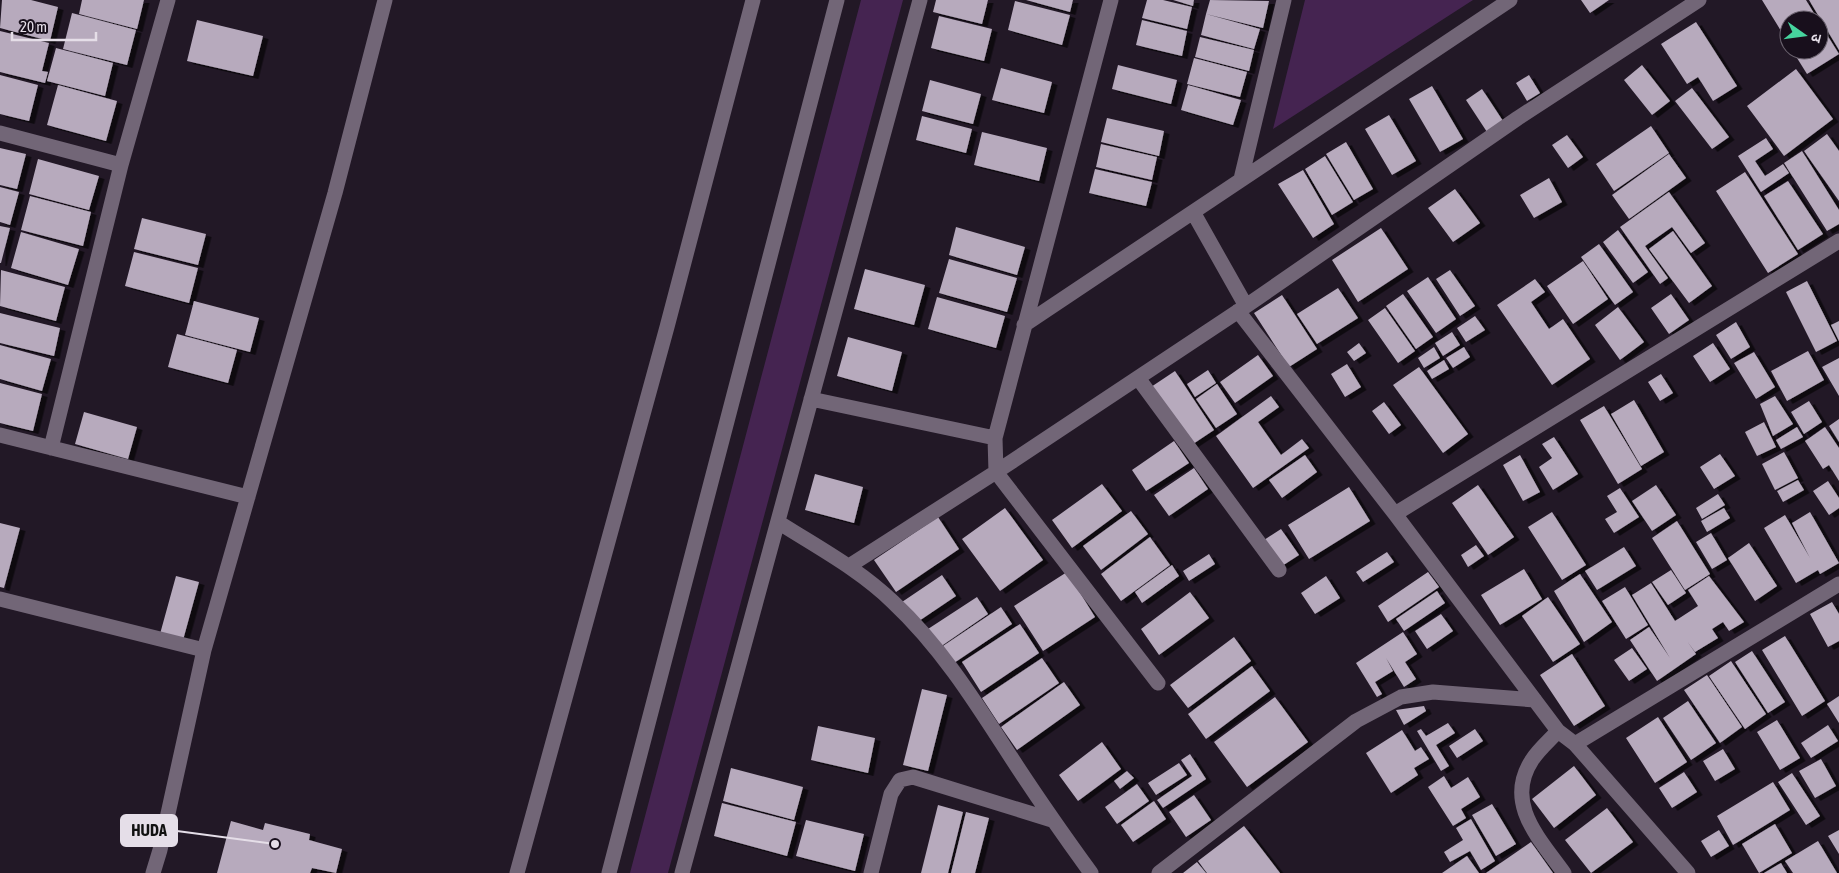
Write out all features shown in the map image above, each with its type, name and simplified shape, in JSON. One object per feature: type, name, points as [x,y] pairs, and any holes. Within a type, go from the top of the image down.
[{"type":"street","points":[[51,448],[122,165],[168,0]]},
{"type":"street","points":[[153,873],[160,850],[204,650],[332,202],[386,0]]},
{"type":"street","points":[[517,873],[667,327],[753,0]]},
{"type":"street","points":[[609,873],[838,0]]},
{"type":"street","points":[[682,873],[920,0]]},
{"type":"street","points":[[1111,0],[995,438],[996,472],[1158,682]]},
{"type":"street","points":[[1241,179],[1284,0]]},
{"type":"street","points":[[1024,325],[1510,0]]},
{"type":"street","points":[[849,566],[1138,378],[1518,118],[1699,0]]},
{"type":"street","points":[[0,133],[122,165]]},
{"type":"street","points":[[1193,212],[1242,308],[1395,514],[1558,731],[1574,744],[1688,873]]},
{"type":"street","points":[[1395,514],[1839,241]]},
{"type":"street","points":[[1138,378],[1279,570]]},
{"type":"street","points":[[811,399],[995,438]]},
{"type":"street","points":[[0,435],[248,496]]},
{"type":"street","points":[[778,522],[849,566],[892,601],[930,641],[964,686],[1052,820],[1091,873]]},
{"type":"street","points":[[1574,744],[1839,584]]},
{"type":"street","points":[[0,599],[204,650]]},
{"type":"street","points":[[1159,873],[1356,721],[1401,697],[1433,692],[1535,700]]},
{"type":"street","points":[[1558,731],[1532,759],[1521,783],[1522,804],[1533,830],[1564,873]]},
{"type":"street","points":[[871,873],[891,794],[900,780],[913,777],[1052,820]]},
{"type":"shaded area","points":[[861,0],[903,0],[668,873],[630,873]]},
{"type":"shaded area","points":[[1305,0],[1473,0],[1273,129]]},
{"type":"building","points":[[2,0],[31,0],[58,7],[50,41],[0,28]]},
{"type":"building","points":[[82,0],[144,0],[137,29],[79,14]]},
{"type":"building","points":[[936,0],[988,0],[982,24],[933,12]]},
{"type":"building","points":[[1026,0],[1073,0],[1070,12]]},
{"type":"building","points":[[1147,0],[1163,0],[1192,7],[1187,29],[1142,18]]},
{"type":"building","points":[[1173,0],[1194,0],[1193,6]]},
{"type":"building","points":[[1210,0],[1269,1],[1263,28],[1206,14]]},
{"type":"building","points":[[1581,0],[1609,0],[1590,13]]},
{"type":"building","points":[[1762,0],[1806,0],[1812,10],[1779,10],[1779,28]]},
{"type":"building","points":[[1809,0],[1839,0],[1839,50],[1829,33],[1829,10],[1815,10]]},
{"type":"building","points":[[1015,1],[1070,15],[1062,45],[1008,30]]},
{"type":"building","points":[[72,13],[136,30],[127,65],[63,49]]},
{"type":"building","points":[[1206,14],[1260,29],[1254,49],[1201,35]]},
{"type":"building","points":[[939,16],[992,29],[984,61],[931,48]]},
{"type":"building","points":[[197,20],[263,36],[253,76],[187,61]]},
{"type":"building","points":[[1142,20],[1187,31],[1182,56],[1136,45]]},
{"type":"building","points":[[1696,22],[1737,86],[1713,101],[1698,77],[1687,84],[1661,44]]},
{"type":"building","points":[[0,31],[49,43],[42,71],[48,72],[45,83],[0,72]]},
{"type":"building","points":[[1200,37],[1254,50],[1249,71],[1195,57]]},
{"type":"building","points":[[1829,38],[1839,54],[1807,74],[1798,60],[1829,60]]},
{"type":"building","points":[[56,48],[113,63],[105,96],[47,81]]},
{"type":"building","points":[[1194,58],[1247,72],[1240,97],[1187,84]]},
{"type":"building","points":[[1118,65],[1177,80],[1171,104],[1112,89]]},
{"type":"building","points":[[1642,65],[1670,101],[1652,115],[1624,80]]},
{"type":"building","points":[[1001,68],[1052,82],[1044,113],[992,100]]},
{"type":"building","points":[[1796,69],[1833,119],[1784,156],[1747,106]]},
{"type":"building","points":[[0,75],[38,85],[29,121],[0,114]]},
{"type":"building","points":[[1529,75],[1540,93],[1527,101],[1516,83]]},
{"type":"building","points":[[930,80],[981,94],[973,124],[922,111]]},
{"type":"building","points":[[58,85],[117,101],[106,141],[47,125]]},
{"type":"building","points":[[1188,85],[1241,100],[1233,125],[1181,110]]},
{"type":"building","points":[[1432,86],[1463,139],[1440,152],[1409,99]]},
{"type":"building","points":[[1692,88],[1729,137],[1712,149],[1675,101]]},
{"type":"building","points":[[1482,89],[1503,121],[1487,132],[1466,100]]},
{"type":"building","points":[[1389,115],[1416,161],[1392,175],[1365,129]]},
{"type":"building","points":[[922,116],[972,129],[966,153],[916,140]]},
{"type":"building","points":[[1107,118],[1164,131],[1159,156],[1101,142]]},
{"type":"building","points":[[1651,126],[1669,153],[1614,191],[1596,164]]},
{"type":"building","points":[[982,132],[1047,148],[1039,181],[974,165]]},
{"type":"building","points":[[1827,134],[1839,151],[1839,201],[1804,151]]},
{"type":"building","points":[[1567,135],[1583,157],[1568,168],[1552,145]]},
{"type":"building","points":[[1766,138],[1773,149],[1755,161],[1765,176],[1783,164],[1789,173],[1761,192],[1738,156]]},
{"type":"building","points":[[1346,142],[1373,189],[1354,200],[1326,154]]},
{"type":"building","points":[[1101,144],[1157,157],[1152,180],[1096,167]]},
{"type":"building","points":[[0,148],[26,154],[17,189],[0,185]]},
{"type":"building","points":[[1802,151],[1839,210],[1839,224],[1827,231],[1784,163]]},
{"type":"building","points":[[1669,154],[1686,178],[1629,219],[1612,195]]},
{"type":"building","points":[[1325,156],[1353,202],[1332,215],[1305,169]]},
{"type":"building","points":[[38,159],[99,176],[89,210],[29,194]]},
{"type":"building","points":[[1095,169],[1152,182],[1146,206],[1089,193]]},
{"type":"building","points":[[1303,170],[1334,224],[1313,238],[1278,184]]},
{"type":"building","points":[[1745,172],[1798,254],[1768,273],[1716,191]]},
{"type":"building","points":[[1549,178],[1562,202],[1534,218],[1520,195]]},
{"type":"building","points":[[1788,181],[1823,234],[1798,250],[1764,196]]},
{"type":"building","points":[[0,187],[19,192],[10,225],[0,222]]},
{"type":"building","points":[[1455,189],[1480,223],[1453,242],[1428,208]]},
{"type":"building","points":[[1669,192],[1705,243],[1691,253],[1672,227],[1645,246],[1668,278],[1660,284],[1620,227]]},
{"type":"building","points":[[30,196],[91,212],[83,246],[21,230]]},
{"type":"building","points":[[142,218],[206,234],[198,265],[134,249]]},
{"type":"building","points":[[0,226],[10,228],[1,263],[0,263]]},
{"type":"building","points":[[956,227],[1025,247],[1017,275],[949,255]]},
{"type":"building","points":[[1381,228],[1408,269],[1358,302],[1332,260]]},
{"type":"building","points":[[1618,230],[1648,272],[1633,283],[1603,242]]},
{"type":"building","points":[[1673,231],[1712,286],[1689,303],[1649,249]]},
{"type":"building","points":[[21,232],[79,249],[68,285],[11,268]]},
{"type":"building","points":[[1599,244],[1633,292],[1615,305],[1581,257]]},
{"type":"building","points":[[134,252],[198,268],[189,303],[125,286]]},
{"type":"building","points":[[949,259],[1017,278],[1007,312],[939,293]]},
{"type":"building","points":[[1583,261],[1608,299],[1573,324],[1547,286]]},
{"type":"building","points":[[865,269],[925,285],[914,325],[854,309]]},
{"type":"building","points":[[1,270],[65,287],[56,321],[0,306]]},
{"type":"building","points":[[1450,270],[1475,306],[1460,316],[1436,279]]},
{"type":"building","points":[[1428,277],[1456,319],[1436,333],[1407,291]]},
{"type":"building","points":[[1535,279],[1545,292],[1531,302],[1549,329],[1563,319],[1590,359],[1552,385],[1497,305]]},
{"type":"building","points":[[1807,281],[1837,341],[1816,352],[1786,292]]},
{"type":"building","points":[[1338,288],[1358,318],[1317,344],[1297,314]]},
{"type":"building","points":[[1403,294],[1433,337],[1416,349],[1386,306]]},
{"type":"building","points":[[1671,294],[1689,320],[1669,334],[1651,308]]},
{"type":"building","points":[[1282,295],[1317,349],[1289,367],[1254,313]]},
{"type":"building","points":[[937,297],[1005,316],[996,348],[928,329]]},
{"type":"building","points":[[194,301],[259,318],[250,352],[185,335]]},
{"type":"building","points":[[1618,307],[1644,342],[1620,360],[1595,325]]},
{"type":"building","points":[[1385,308],[1415,351],[1398,363],[1368,320]]},
{"type":"building","points":[[0,313],[60,328],[54,356],[0,343]]},
{"type":"building","points":[[1475,316],[1485,330],[1466,342],[1457,328]]},
{"type":"building","points":[[1839,321],[1839,341],[1831,325]]},
{"type":"building","points":[[1736,322],[1750,347],[1731,359],[1716,335]]},
{"type":"building","points":[[1452,332],[1460,345],[1443,356],[1435,343]]},
{"type":"building","points":[[177,334],[237,350],[228,383],[168,367]]},
{"type":"building","points":[[848,337],[902,352],[892,391],[837,376]]},
{"type":"building","points":[[1359,343],[1366,353],[1354,361],[1347,352]]},
{"type":"building","points":[[1713,343],[1730,369],[1710,382],[1693,356]]},
{"type":"building","points":[[0,345],[51,359],[42,391],[0,379]]},
{"type":"building","points":[[1434,347],[1440,358],[1424,368],[1418,358]]},
{"type":"building","points":[[1464,347],[1470,357],[1453,368],[1446,358]]},
{"type":"building","points":[[1808,351],[1824,380],[1787,401],[1771,371]]},
{"type":"building","points":[[1754,352],[1775,387],[1756,399],[1734,363]]},
{"type":"building","points":[[1258,355],[1273,376],[1235,403],[1220,382]]},
{"type":"building","points":[[1839,358],[1839,396],[1822,367]]},
{"type":"building","points":[[1444,360],[1449,369],[1432,379],[1427,371]]},
{"type":"building","points":[[1347,364],[1361,387],[1345,397],[1331,374]]},
{"type":"building","points":[[1419,367],[1468,434],[1443,453],[1393,385]]},
{"type":"building","points":[[1208,370],[1216,383],[1195,397],[1187,384]]},
{"type":"building","points":[[1175,371],[1214,430],[1190,446],[1151,387]]},
{"type":"building","points":[[1661,374],[1673,393],[1660,401],[1648,382]]},
{"type":"building","points":[[0,383],[42,394],[33,431],[0,423]]},
{"type":"building","points":[[1217,384],[1237,414],[1216,428],[1196,399]]},
{"type":"building","points":[[1271,396],[1279,407],[1258,422],[1281,455],[1302,439],[1309,448],[1253,488],[1216,436]]},
{"type":"building","points":[[1775,396],[1793,424],[1773,436],[1760,404]]},
{"type":"building","points":[[1634,400],[1664,452],[1641,466],[1611,414]]},
{"type":"building","points":[[1809,401],[1822,422],[1804,434],[1791,412]]},
{"type":"building","points":[[1384,402],[1401,425],[1389,434],[1372,411]]},
{"type":"building","points":[[1604,406],[1642,469],[1618,484],[1580,420]]},
{"type":"building","points":[[84,412],[137,427],[128,459],[75,444]]},
{"type":"building","points":[[1839,419],[1839,442],[1829,426]]},
{"type":"building","points":[[1764,422],[1776,447],[1757,456],[1745,432]]},
{"type":"building","points":[[1797,427],[1803,437],[1781,449],[1776,440]]},
{"type":"building","points":[[1825,427],[1839,448],[1839,481],[1829,465],[1823,469],[1805,441]]},
{"type":"building","points":[[1554,437],[1578,474],[1553,490],[1539,467],[1552,458],[1542,444]]},
{"type":"building","points":[[1174,441],[1189,463],[1146,491],[1132,470]]},
{"type":"building","points":[[1784,452],[1798,478],[1775,490],[1762,464]]},
{"type":"building","points":[[1720,454],[1735,476],[1714,489],[1700,467]]},
{"type":"building","points":[[1305,455],[1317,472],[1282,498],[1269,480]]},
{"type":"building","points":[[1520,455],[1540,492],[1523,501],[1503,465]]},
{"type":"building","points":[[1194,468],[1208,489],[1169,516],[1154,495]]},
{"type":"building","points":[[815,474],[863,487],[854,523],[805,510]]},
{"type":"building","points":[[1798,480],[1804,490],[1783,502],[1777,491]]},
{"type":"building","points":[[1828,481],[1839,498],[1839,508],[1829,515],[1813,491]]},
{"type":"building","points":[[1102,484],[1122,511],[1072,548],[1052,520]]},
{"type":"building","points":[[1478,485],[1514,537],[1488,555],[1452,503]]},
{"type":"building","points":[[1656,485],[1676,515],[1652,531],[1632,501]]},
{"type":"building","points":[[1349,487],[1370,521],[1309,559],[1288,525]]},
{"type":"building","points":[[1620,488],[1639,517],[1614,533],[1605,519],[1617,512],[1607,496]]},
{"type":"building","points":[[1718,494],[1725,505],[1702,519],[1696,508]]},
{"type":"building","points":[[1005,508],[1043,560],[1000,591],[962,539]]},
{"type":"building","points":[[1724,508],[1730,518],[1707,532],[1701,521]]},
{"type":"building","points":[[1131,511],[1148,534],[1101,570],[1083,546]]},
{"type":"building","points":[[1552,512],[1586,565],[1562,580],[1528,527]]},
{"type":"building","points":[[1810,512],[1839,563],[1820,574],[1818,570],[1796,583],[1764,528],[1785,515],[1810,558],[1792,523]]},
{"type":"building","points":[[938,517],[959,549],[896,592],[874,560]]},
{"type":"building","points":[[1677,521],[1710,574],[1685,590],[1652,538]]},
{"type":"building","points":[[0,523],[20,528],[4,588],[0,587]]},
{"type":"building","points":[[1281,529],[1299,555],[1282,566],[1264,540]]},
{"type":"building","points":[[1711,533],[1727,560],[1712,569],[1696,542]]},
{"type":"building","points":[[1150,537],[1170,565],[1121,601],[1101,574]]},
{"type":"building","points":[[1749,543],[1777,586],[1755,601],[1728,558]]},
{"type":"building","points":[[1476,545],[1484,556],[1468,567],[1461,555]]},
{"type":"building","points":[[1624,547],[1636,566],[1597,590],[1585,571]]},
{"type":"building","points":[[1387,552],[1394,562],[1363,582],[1356,572]]},
{"type":"building","points":[[1209,554],[1215,564],[1189,581],[1183,571]]},
{"type":"building","points":[[1172,565],[1179,576],[1142,603],[1135,592]]},
{"type":"building","points":[[1524,569],[1542,599],[1500,625],[1481,595]]},
{"type":"building","points":[[1671,570],[1686,593],[1668,605],[1652,582]]},
{"type":"building","points":[[1067,572],[1095,617],[1043,651],[1014,606]]},
{"type":"building","points":[[1428,572],[1439,587],[1388,622],[1378,606]]},
{"type":"building","points":[[1580,574],[1612,622],[1584,642],[1554,591]]},
{"type":"building","points":[[942,575],[956,596],[916,623],[902,602]]},
{"type":"building","points":[[176,576],[199,582],[183,640],[160,634]]},
{"type":"building","points":[[1326,576],[1340,598],[1315,614],[1301,593]]},
{"type":"building","points":[[1709,576],[1744,622],[1729,631],[1723,622],[1712,629],[1718,638],[1695,652],[1687,641],[1696,654],[1657,681],[1630,640],[1649,627],[1670,658],[1632,595],[1651,583],[1675,621],[1698,606],[1688,590]]},
{"type":"building","points":[[1625,587],[1648,625],[1626,639],[1602,601]]},
{"type":"building","points":[[1437,591],[1445,603],[1404,631],[1396,619]]},
{"type":"building","points":[[1190,592],[1209,618],[1159,655],[1141,629]]},
{"type":"building","points":[[977,597],[988,614],[940,647],[928,629]]},
{"type":"building","points":[[1548,597],[1580,644],[1553,662],[1522,616]]},
{"type":"building","points":[[1832,602],[1839,614],[1839,641],[1828,647],[1810,614]]},
{"type":"building","points":[[1001,607],[1012,624],[954,663],[943,646]]},
{"type":"building","points":[[1441,614],[1453,631],[1427,649],[1415,631]]},
{"type":"building","points":[[1020,624],[1039,653],[981,692],[962,662]]},
{"type":"building","points":[[1403,632],[1417,654],[1405,662],[1416,679],[1404,687],[1386,658],[1393,671],[1375,682],[1382,694],[1377,697],[1356,663]]},
{"type":"building","points":[[1785,636],[1825,701],[1802,716],[1762,650]]},
{"type":"building","points":[[1234,637],[1251,661],[1188,708],[1170,685]]},
{"type":"building","points":[[1632,648],[1647,669],[1629,681],[1614,660]]},
{"type":"building","points":[[1752,651],[1785,702],[1768,713],[1735,662]]},
{"type":"building","points":[[1572,654],[1605,706],[1574,726],[1540,675]]},
{"type":"building","points":[[1042,658],[1059,683],[999,724],[982,698]]},
{"type":"building","points":[[1731,661],[1766,714],[1745,729],[1709,676]]},
{"type":"building","points":[[1252,666],[1270,691],[1206,739],[1188,714]]},
{"type":"building","points":[[1707,675],[1742,727],[1720,743],[1684,690]]},
{"type":"building","points":[[1064,682],[1080,705],[1017,750],[1001,727]]},
{"type":"building","points":[[922,689],[947,695],[928,771],[903,765]]},
{"type":"building","points":[[1839,696],[1839,723],[1827,704]]},
{"type":"building","points":[[1275,697],[1308,742],[1247,787],[1214,742]]},
{"type":"building","points":[[1688,701],[1716,743],[1691,760],[1663,718]]},
{"type":"building","points":[[1424,706],[1426,711],[1404,725],[1396,710]]},
{"type":"building","points":[[1658,717],[1687,762],[1655,783],[1626,738]]},
{"type":"building","points":[[1777,720],[1800,758],[1780,770],[1757,732]]},
{"type":"building","points":[[1448,723],[1455,733],[1436,745],[1449,766],[1441,771],[1417,731],[1421,729],[1426,736]]},
{"type":"building","points":[[1828,725],[1838,741],[1811,758],[1801,743]]},
{"type":"building","points":[[818,726],[875,738],[868,773],[811,760]]},
{"type":"building","points":[[1475,729],[1483,741],[1457,758],[1449,746]]},
{"type":"building","points":[[1402,730],[1415,751],[1421,747],[1429,759],[1414,768],[1418,775],[1391,793],[1366,753]]},
{"type":"building","points":[[1102,742],[1121,769],[1078,801],[1059,775]]},
{"type":"building","points":[[1723,749],[1735,769],[1715,781],[1703,761]]},
{"type":"building","points":[[1190,754],[1206,779],[1163,808],[1157,800],[1192,776],[1181,760]]},
{"type":"building","points":[[1821,759],[1836,786],[1815,798],[1799,771]]},
{"type":"building","points":[[1179,763],[1187,775],[1156,795],[1148,783]]},
{"type":"building","points":[[1574,766],[1596,795],[1554,828],[1532,799]]},
{"type":"building","points":[[731,768],[803,787],[794,820],[723,801]]},
{"type":"building","points":[[1127,771],[1134,778],[1120,789],[1114,781]]},
{"type":"building","points":[[1684,772],[1697,792],[1672,808],[1659,788]]},
{"type":"building","points":[[1792,773],[1820,816],[1806,825],[1778,782]]},
{"type":"building","points":[[1444,776],[1451,788],[1468,777],[1480,797],[1461,809],[1466,818],[1453,826],[1428,787]]},
{"type":"building","points":[[1773,782],[1790,810],[1733,845],[1717,816]]},
{"type":"building","points":[[1137,784],[1149,801],[1117,824],[1105,807]]},
{"type":"building","points":[[1194,795],[1211,820],[1186,837],[1169,812]]},
{"type":"building","points":[[1154,801],[1166,819],[1133,842],[1121,825]]},
{"type":"building","points":[[722,803],[796,822],[787,856],[714,836]]},
{"type":"building","points":[[1492,804],[1516,844],[1496,856],[1472,815]]},
{"type":"building","points":[[938,805],[963,812],[948,873],[921,873]]},
{"type":"building","points":[[1607,808],[1633,842],[1591,873],[1565,840]]},
{"type":"building","points":[[966,812],[989,818],[975,873],[951,873]]},
{"type":"building","points":[[1471,819],[1495,861],[1481,870],[1470,851],[1450,862],[1444,852],[1463,840],[1456,828]]},
{"type":"building","points":[[806,820],[864,834],[855,871],[796,856]]},
{"type":"building","points":[[231,821],[263,830],[265,823],[310,834],[309,840],[342,849],[336,873],[312,868],[310,873],[217,873]]},
{"type":"building","points":[[1775,824],[1792,853],[1759,873],[1742,844]]},
{"type":"building","points":[[1244,826],[1280,873],[1207,873],[1198,861]]},
{"type":"building","points":[[1719,830],[1729,846],[1711,857],[1701,841]]},
{"type":"building","points":[[1839,830],[1839,854],[1828,836]]},
{"type":"building","points":[[1818,841],[1837,873],[1793,873],[1785,861]]},
{"type":"building","points":[[1531,842],[1553,873],[1486,873]]},
{"type":"building","points":[[1467,856],[1479,873],[1442,873]]},
{"type":"building","points":[[1197,862],[1206,873],[1183,873]]},
{"type":"building","points":[[1781,863],[1787,873],[1764,873]]},
{"type":"place","name":"HUDA","points":[[275,844]]}]
